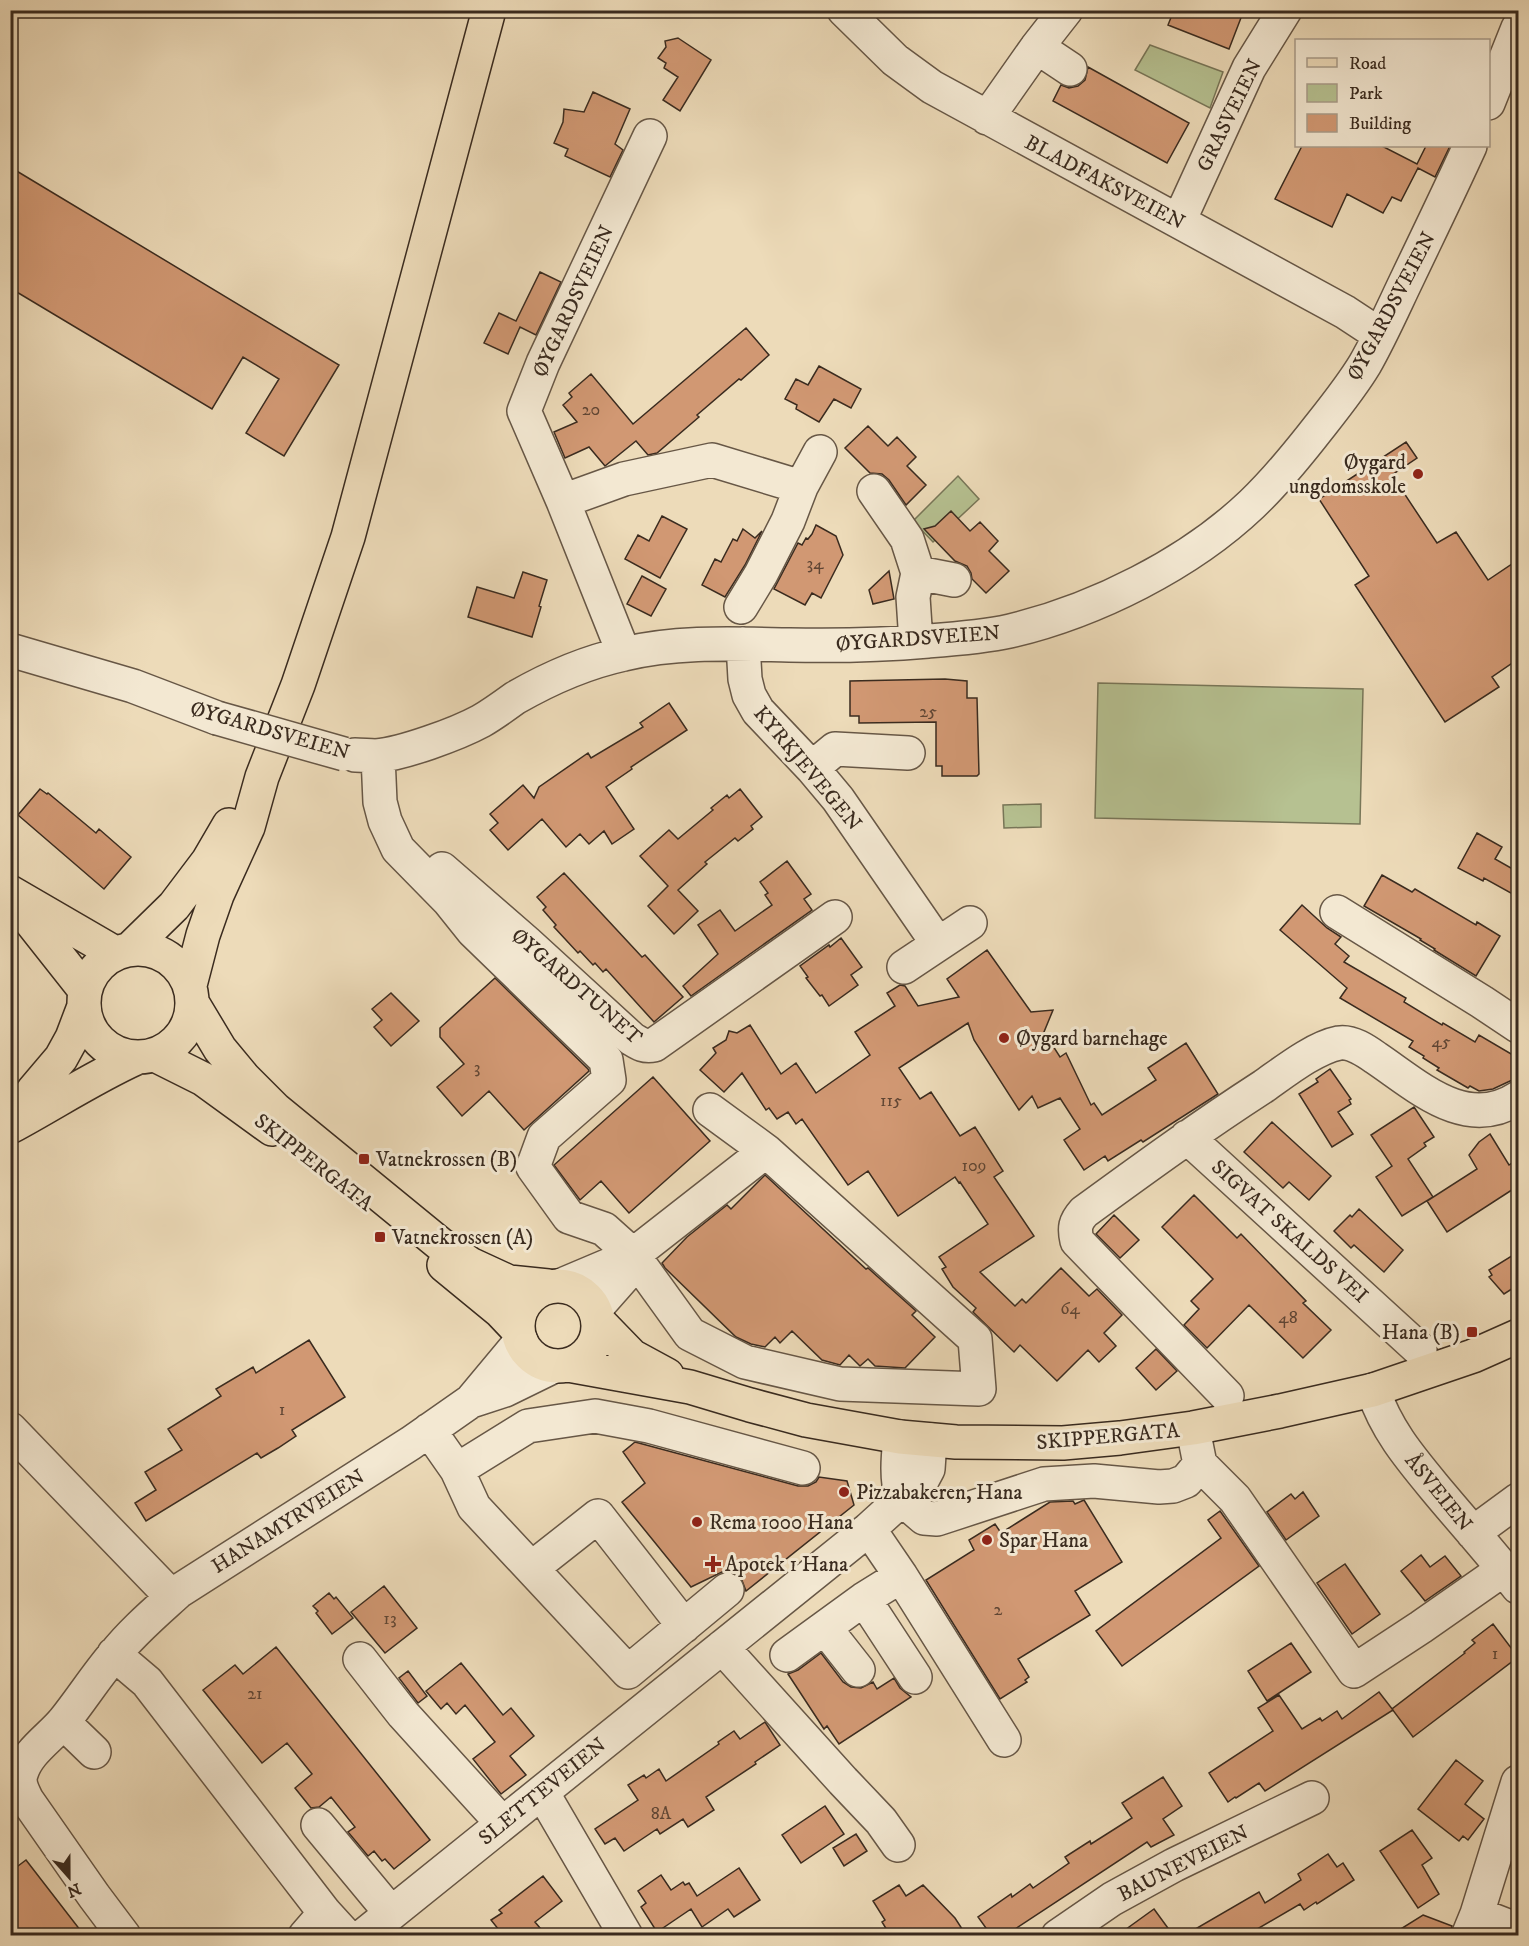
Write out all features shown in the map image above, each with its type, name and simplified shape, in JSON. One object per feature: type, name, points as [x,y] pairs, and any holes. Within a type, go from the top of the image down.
[{"type":"main road","points":[[10,1125],[51,1105],[102,1073],[171,1046],[179,1039],[189,1023],[191,995],[203,935],[217,895],[248,827],[262,777],[298,685],[348,537],[489,10]]},
{"type":"main road","points":[[10,1125],[33,1091],[62,1058],[72,1038],[92,972],[102,962],[123,951],[179,899],[262,777]]},
{"type":"main road","points":[[10,894],[123,951],[156,951],[173,960],[181,969],[191,995]]},
{"type":"main road","points":[[10,894],[84,999],[89,1027],[101,1044],[117,1054],[145,1056]]},
{"type":"main road","name":"SKIPPERGATA","points":[[191,995],[220,1049],[244,1078],[275,1109],[431,1237],[470,1264],[509,1282],[576,1289],[587,1298],[597,1316],[632,1356],[690,1387]]},
{"type":"main road","name":"SKIPPERGATA","points":[[145,1056],[203,1079],[260,1120],[500,1311],[520,1335],[529,1353],[540,1362],[690,1387],[806,1420],[915,1438],[956,1442],[1063,1443],[1120,1438],[1193,1428],[1373,1390],[1462,1360],[1518,1336]]},
{"type":"main road","points":[[520,1335],[519,1316],[525,1303],[536,1293],[555,1286]]},
{"type":"main road","points":[[561,1365],[581,1359],[591,1349],[597,1336],[597,1316]]},
{"type":"street","name":"BLADFAKSVEIEN","points":[[844,10],[895,60],[932,87],[1345,312],[1380,335]]},
{"type":"street","points":[[987,118],[1066,10]]},
{"type":"street","name":"GRASVEIEN","points":[[1179,221],[1249,68],[1285,10]]},
{"type":"street","points":[[1490,98],[1518,28]]},
{"type":"street","points":[[1037,47],[1070,69]]},
{"type":"street","name":"ØYGARDSVEIEN","points":[[624,654],[563,501],[524,411],[543,363],[650,136]]},
{"type":"street","name":"ØYGARDSVEIEN","points":[[10,650],[133,686],[217,718],[345,754],[378,756],[453,734],[479,722],[516,698],[548,682],[581,667],[624,654],[673,646],[856,645],[916,642],[977,637],[1078,618],[1157,573],[1211,538],[1250,506],[1289,465],[1364,366],[1470,147]]},
{"type":"street","points":[[741,608],[788,521],[801,487],[820,452]]},
{"type":"street","points":[[563,501],[624,479],[712,460],[801,487]]},
{"type":"street","points":[[874,491],[907,539],[918,573],[913,597],[916,642]]},
{"type":"street","points":[[918,573],[954,580]]},
{"type":"street","name":"KYRKJEVEGEN","points":[[743,644],[745,679],[749,695],[758,711],[838,798],[938,944]]},
{"type":"street","points":[[812,768],[835,748],[908,753]]},
{"type":"street","points":[[378,756],[380,802],[385,821],[398,849],[473,931],[606,1060],[609,1080],[544,1137],[533,1167],[569,1217],[604,1229],[633,1255],[690,1334],[745,1362],[840,1384],[979,1389],[975,1339],[766,1151],[710,1110]]},
{"type":"street","name":"ØYGARDTUNET","points":[[395,839],[408,844],[458,883],[632,1039],[648,1047],[835,917]]},
{"type":"street","points":[[1337,912],[1518,1026]]},
{"type":"street","points":[[904,967],[970,923]]},
{"type":"street","points":[[1227,1396],[1077,1241],[1074,1230],[1077,1220],[1084,1212],[1187,1137],[1305,1059],[1340,1043],[1350,1044],[1367,1052],[1440,1101],[1460,1108],[1481,1112],[1506,1106],[1518,1098]]},
{"type":"street","name":"SIGVAT SKALDS VEI","points":[[1187,1137],[1420,1350]]},
{"type":"street","points":[[555,1286],[633,1255],[766,1151]]},
{"type":"street","points":[[597,1316],[625,1275],[633,1255]]},
{"type":"street","name":"HANAMYRVEIEN","points":[[471,1401],[520,1335]]},
{"type":"street","name":"HANAMYRVEIEN","points":[[124,1935],[33,1812],[20,1784],[20,1777],[23,1768],[35,1751],[63,1722],[114,1654],[149,1617],[197,1578],[411,1443],[471,1401],[505,1390],[561,1365]]},
{"type":"street","name":"ÅSVEIEN","points":[[1373,1390],[1380,1412],[1396,1438],[1511,1578]]},
{"type":"street","points":[[458,1470],[528,1426],[595,1416],[649,1426],[803,1468]]},
{"type":"street","points":[[1193,1428],[1200,1464],[1235,1499],[1354,1671],[1421,1627],[1511,1578]]},
{"type":"street","points":[[10,1429],[172,1597]]},
{"type":"street","points":[[429,1430],[458,1470],[474,1508],[628,1672],[727,1590]]},
{"type":"street","points":[[915,1438],[898,1468],[898,1485],[902,1498],[924,1518],[937,1519],[1044,1484],[1094,1481],[1159,1487],[1173,1485],[1186,1481],[1200,1464]]},
{"type":"street","name":"SLETTEVEIEN","points":[[363,1935],[869,1529],[902,1498]]},
{"type":"street","points":[[1473,1533],[1518,1500]]},
{"type":"street","points":[[532,1568],[598,1516],[684,1626]]},
{"type":"street","points":[[869,1529],[902,1576],[1004,1740]]},
{"type":"street","points":[[787,1656],[864,1599],[902,1576]]},
{"type":"street","points":[[864,1599],[915,1677]]},
{"type":"street","points":[[825,1628],[858,1670]]},
{"type":"street","points":[[722,1647],[881,1821],[898,1845]]},
{"type":"street","points":[[114,1654],[147,1682],[325,1928]]},
{"type":"street","points":[[360,1659],[403,1714],[502,1824]]},
{"type":"street","points":[[63,1722],[94,1752]]},
{"type":"street","points":[[1518,1782],[1473,1925],[1518,1930]]},
{"type":"street","points":[[542,1792],[626,1935]]},
{"type":"street","name":"BAUNEVEIEN","points":[[1058,1935],[1112,1899],[1185,1860],[1312,1798]]},
{"type":"street","points":[[318,1825],[391,1913]]},
{"type":"green space","points":[[1150,45],[1223,72],[1210,108],[1135,70]]},
{"type":"green space","points":[[958,476],[979,499],[933,542],[913,521]]},
{"type":"green space","points":[[1098,683],[1363,689],[1360,824],[1095,818]]},
{"type":"green space","points":[[1041,804],[1041,827],[1004,828],[1003,805]]},
{"type":"building","points":[[1174,10],[1244,10],[1229,49],[1168,25]]},
{"type":"building","points":[[678,38],[711,60],[680,111],[663,100],[678,77],[664,68],[666,63],[658,58],[666,47],[665,41]]},
{"type":"building","points":[[1088,67],[1189,123],[1167,163],[1053,101],[1061,85],[1069,88],[1078,86],[1085,80]]},
{"type":"building","points":[[593,92],[630,109],[615,144],[623,150],[610,177],[565,156],[568,149],[554,143],[563,122],[564,109],[584,112]]},
{"type":"building","points":[[1301,147],[1384,147],[1417,164],[1426,147],[1450,147],[1435,177],[1418,168],[1401,201],[1392,197],[1383,213],[1347,194],[1332,227],[1275,199]]},
{"type":"building","points":[[10,167],[339,365],[284,456],[246,433],[279,379],[243,357],[212,409],[10,288]]},
{"type":"building","points":[[540,272],[561,282],[536,335],[520,327],[508,354],[484,343],[499,313],[516,321]]},
{"type":"building","points":[[746,328],[769,355],[697,415],[699,417],[657,453],[648,455],[636,441],[605,466],[589,447],[565,458],[554,432],[577,422],[563,405],[572,397],[569,393],[591,374],[633,424]]},
{"type":"building","points":[[819,366],[861,389],[851,408],[834,399],[819,422],[796,409],[797,405],[785,399],[796,379],[808,385]]},
{"type":"building","points":[[868,426],[888,446],[897,437],[916,457],[907,466],[926,485],[906,505],[889,480],[882,474],[870,473],[845,448]]},
{"type":"building","name":"Øygard ungdomsskole","points":[[1406,442],[1417,458],[1392,475],[1437,543],[1456,532],[1488,580],[1518,560],[1518,659],[1492,677],[1499,687],[1445,722],[1355,585],[1369,576],[1319,499]]},
{"type":"building","points":[[951,511],[970,531],[980,522],[998,541],[989,551],[1009,571],[986,593],[972,579],[967,566],[955,561],[924,529],[935,526]]},
{"type":"building","points":[[662,516],[687,529],[660,578],[625,559],[638,535],[649,541]]},
{"type":"building","points":[[816,525],[836,536],[843,555],[821,598],[812,593],[805,605],[774,589],[798,543],[802,545],[806,538],[808,539]]},
{"type":"building","points":[[743,529],[755,538],[762,531],[725,597],[702,585],[715,559],[721,562],[733,539],[737,541]]},
{"type":"building","points":[[889,571],[894,599],[873,604],[869,590]]},
{"type":"building","points":[[523,572],[547,580],[532,637],[468,617],[477,587],[514,598]]},
{"type":"building","points":[[642,576],[666,589],[651,616],[627,604]]},
{"type":"building","points":[[945,679],[967,681],[967,698],[977,698],[979,774],[977,776],[942,776],[942,766],[936,766],[936,722],[859,723],[859,716],[850,716],[850,681]]},
{"type":"building","points":[[669,703],[687,730],[631,767],[632,769],[606,787],[634,829],[612,844],[604,831],[589,844],[580,834],[566,847],[542,819],[508,850],[490,830],[498,823],[490,814],[523,785],[534,798],[539,787],[588,753],[591,758],[643,727],[640,723]]},
{"type":"building","points":[[40,789],[96,833],[99,829],[131,857],[104,889],[18,815]]},
{"type":"building","points":[[740,789],[762,817],[751,826],[753,829],[738,841],[735,838],[705,862],[707,864],[678,890],[698,911],[674,934],[648,906],[668,886],[640,856],[669,830],[678,839],[713,810],[711,808],[727,795],[729,798]]},
{"type":"building","points":[[1477,833],[1502,847],[1495,859],[1518,872],[1518,897],[1484,878],[1483,881],[1458,868]]},
{"type":"building","points":[[787,861],[811,894],[804,899],[812,910],[691,996],[683,986],[718,954],[698,925],[720,910],[735,931],[772,905],[765,895],[768,893],[760,882]]},
{"type":"building","points":[[564,873],[642,957],[645,955],[683,997],[654,1022],[606,969],[603,972],[580,951],[578,953],[554,927],[556,925],[543,910],[546,907],[537,897]]},
{"type":"building","points":[[1382,875],[1412,892],[1415,889],[1476,925],[1477,922],[1500,936],[1476,976],[1434,950],[1421,939],[1364,906]]},
{"type":"building","points":[[1302,905],[1327,928],[1341,937],[1335,944],[1349,956],[1344,962],[1406,998],[1404,1002],[1442,1025],[1443,1023],[1475,1042],[1479,1035],[1518,1058],[1518,1079],[1493,1089],[1479,1091],[1470,1086],[1468,1088],[1437,1070],[1439,1068],[1409,1047],[1413,1041],[1340,998],[1347,988],[1280,930]]},
{"type":"building","points":[[841,938],[862,967],[851,975],[858,985],[829,1006],[806,978],[808,977],[800,966]]},
{"type":"building","points":[[987,950],[1031,1012],[1053,1010],[1044,1032],[1060,1057],[1066,1053],[1091,1105],[1094,1103],[1102,1115],[1156,1080],[1148,1068],[1186,1043],[1218,1094],[1143,1142],[1141,1140],[1108,1161],[1105,1156],[1084,1170],[1064,1140],[1080,1129],[1060,1098],[1038,1108],[1032,1096],[1019,1110],[974,1040],[968,1023],[899,1068],[920,1099],[931,1092],[960,1136],[975,1127],[1003,1171],[994,1177],[1034,1236],[980,1272],[1015,1306],[1022,1299],[1026,1303],[1061,1268],[1089,1296],[1097,1289],[1122,1315],[1104,1333],[1116,1346],[1099,1362],[1088,1350],[1057,1381],[1020,1345],[1014,1352],[973,1312],[976,1308],[953,1287],[942,1269],[946,1267],[939,1257],[988,1224],[955,1177],[898,1216],[868,1171],[848,1185],[802,1119],[796,1124],[788,1112],[777,1119],[769,1108],[766,1110],[742,1073],[724,1092],[700,1070],[716,1053],[713,1048],[726,1040],[729,1031],[737,1033],[750,1025],[781,1074],[796,1063],[816,1093],[870,1055],[855,1032],[895,1006],[887,993],[900,985],[905,986],[918,1006],[959,997],[947,979]]},
{"type":"building","points":[[495,978],[589,1071],[524,1130],[489,1091],[462,1116],[437,1087],[464,1064],[440,1037],[440,1028]]},
{"type":"building","points":[[391,993],[419,1021],[391,1046],[374,1027],[382,1020],[372,1009]]},
{"type":"building","points":[[1330,1069],[1351,1099],[1349,1100],[1351,1104],[1338,1112],[1353,1134],[1332,1147],[1299,1094],[1318,1082],[1316,1079]]},
{"type":"building","points":[[653,1077],[710,1141],[629,1213],[601,1181],[580,1200],[554,1165]]},
{"type":"building","points":[[1414,1107],[1434,1137],[1424,1143],[1426,1146],[1408,1159],[1433,1197],[1402,1216],[1376,1177],[1392,1166],[1371,1135]]},
{"type":"building","points":[[1272,1122],[1331,1176],[1309,1200],[1289,1182],[1283,1188],[1244,1152]]},
{"type":"building","points":[[1490,1134],[1509,1165],[1518,1159],[1518,1186],[1447,1232],[1427,1201],[1477,1169],[1469,1155],[1479,1142]]},
{"type":"building","points":[[765,1175],[866,1269],[868,1268],[916,1311],[912,1315],[935,1337],[905,1368],[875,1366],[868,1359],[860,1366],[849,1355],[840,1365],[822,1360],[792,1331],[780,1343],[775,1337],[765,1347],[751,1344],[736,1337],[665,1268],[662,1263],[687,1237],[727,1205],[731,1209]]},
{"type":"building","points":[[1194,1195],[1237,1238],[1241,1234],[1306,1301],[1303,1303],[1331,1330],[1303,1358],[1249,1305],[1207,1348],[1184,1325],[1199,1309],[1191,1301],[1213,1279],[1162,1227]]},
{"type":"building","points":[[1359,1209],[1403,1250],[1384,1272],[1354,1245],[1351,1248],[1334,1231]]},
{"type":"building","points":[[1114,1215],[1139,1240],[1120,1258],[1096,1234]]},
{"type":"building","points":[[1518,1252],[1518,1285],[1504,1294],[1489,1277],[1492,1275],[1489,1270]]},
{"type":"building","points":[[309,1340],[345,1397],[292,1430],[296,1436],[278,1448],[261,1458],[257,1453],[146,1521],[135,1503],[156,1490],[145,1472],[182,1450],[168,1429],[221,1396],[216,1389],[253,1367],[256,1373]]},
{"type":"building","points":[[1156,1349],[1177,1371],[1156,1390],[1136,1368]]},
{"type":"building","points":[[635,1442],[798,1486],[808,1486],[816,1482],[819,1477],[847,1481],[854,1505],[746,1591],[741,1578],[733,1572],[724,1571],[691,1587],[622,1502],[645,1483],[623,1452]]},
{"type":"building","points":[[1303,1492],[1319,1516],[1286,1540],[1267,1512],[1291,1494],[1295,1499]]},
{"type":"building","points":[[1084,1500],[1122,1562],[1075,1591],[1090,1615],[1018,1659],[1029,1677],[1025,1680],[1027,1682],[1000,1699],[926,1580],[974,1550],[969,1540],[995,1524],[1001,1533],[1050,1502],[1073,1501],[1075,1504]]},
{"type":"building","points":[[1220,1511],[1259,1566],[1122,1666],[1096,1631],[1221,1538],[1208,1520]]},
{"type":"building","points":[[1421,1555],[1430,1567],[1445,1556],[1461,1576],[1425,1601],[1401,1571]]},
{"type":"building","points":[[1345,1564],[1380,1614],[1352,1634],[1317,1583]]},
{"type":"building","points":[[384,1586],[417,1628],[385,1653],[351,1612]]},
{"type":"building","points":[[329,1593],[334,1599],[336,1597],[353,1618],[332,1634],[313,1606]]},
{"type":"building","points":[[1493,1624],[1518,1657],[1413,1737],[1392,1709],[1465,1653],[1475,1643],[1472,1640]]},
{"type":"building","points":[[1291,1643],[1311,1672],[1267,1701],[1248,1671]]},
{"type":"building","points":[[276,1647],[430,1840],[394,1869],[385,1859],[382,1861],[374,1851],[368,1856],[348,1832],[355,1827],[331,1797],[319,1807],[311,1808],[295,1788],[312,1774],[287,1743],[262,1763],[203,1690],[235,1665],[243,1674]]},
{"type":"building","points":[[821,1653],[843,1682],[851,1687],[861,1688],[873,1682],[877,1689],[894,1678],[900,1688],[911,1697],[839,1744],[827,1726],[824,1729],[788,1674],[798,1670]]},
{"type":"building","points":[[461,1663],[503,1715],[511,1708],[534,1736],[510,1756],[526,1775],[501,1794],[473,1759],[495,1742],[465,1705],[456,1714],[447,1703],[441,1709],[426,1691]]},
{"type":"building","points":[[408,1671],[427,1696],[418,1703],[399,1678]]},
{"type":"building","points":[[1379,1692],[1393,1710],[1265,1791],[1259,1783],[1228,1802],[1209,1773],[1273,1731],[1258,1708],[1279,1695],[1302,1729],[1320,1718],[1322,1721],[1337,1711],[1342,1719]]},
{"type":"building","points":[[765,1722],[780,1745],[706,1797],[714,1810],[688,1827],[683,1819],[660,1834],[657,1829],[624,1851],[615,1838],[605,1844],[595,1829],[638,1800],[628,1785],[644,1775],[646,1778],[659,1769],[666,1781],[734,1731],[740,1739]]},
{"type":"building","points":[[1456,1760],[1483,1781],[1465,1804],[1484,1819],[1468,1840],[1463,1836],[1459,1841],[1418,1809]]},
{"type":"building","points":[[1163,1777],[1182,1806],[1163,1819],[1174,1835],[1151,1847],[1147,1842],[1006,1935],[991,1935],[978,1917],[1011,1894],[1012,1897],[1030,1884],[1033,1888],[1069,1863],[1065,1857],[1090,1841],[1091,1844],[1132,1818],[1122,1803]]},
{"type":"building","points":[[825,1806],[844,1834],[801,1863],[782,1835]]},
{"type":"building","points":[[1412,1830],[1432,1858],[1422,1865],[1439,1894],[1418,1908],[1380,1851]]},
{"type":"building","points":[[856,1834],[867,1851],[844,1866],[833,1848]]},
{"type":"building","points":[[1328,1854],[1337,1867],[1343,1863],[1354,1880],[1317,1904],[1316,1902],[1304,1910],[1300,1904],[1247,1935],[1185,1935],[1259,1892],[1265,1903],[1301,1880],[1298,1874]]},
{"type":"building","points":[[26,1860],[84,1935],[10,1935],[10,1872]]},
{"type":"building","points":[[739,1868],[760,1900],[734,1917],[728,1909],[702,1927],[691,1909],[657,1932],[641,1907],[646,1903],[638,1891],[661,1875],[671,1890],[683,1882],[685,1885],[689,1883],[697,1896]]},
{"type":"building","points":[[543,1876],[562,1901],[535,1922],[546,1935],[503,1935],[491,1920],[502,1913],[499,1910]]},
{"type":"building","points":[[899,1885],[906,1896],[923,1885],[955,1918],[966,1935],[890,1935],[882,1922],[885,1920],[873,1901]]},
{"type":"building","points":[[1154,1909],[1173,1935],[1118,1935]]},
{"type":"building","points":[[1423,1915],[1452,1926],[1450,1935],[1391,1935]]},
{"type":"place","name":"Øygard ungdomsskole","points":[[1418,474]]},
{"type":"place","name":"Øygard barnehage","points":[[1004,1038]]},
{"type":"place","name":"Vatnekrossen (B)","points":[[364,1159]]},
{"type":"place","name":"Vatnekrossen (A)","points":[[380,1237]]},
{"type":"place","name":"Hana (B)","points":[[1472,1332]]},
{"type":"place","name":"Pizzabakeren, Hana","points":[[844,1492]]},
{"type":"place","name":"Rema 1000 Hana","points":[[697,1522]]},
{"type":"place","name":"Spar Hana","points":[[987,1540]]},
{"type":"place","name":"Apotek 1 Hana","points":[[713,1564]]}]
